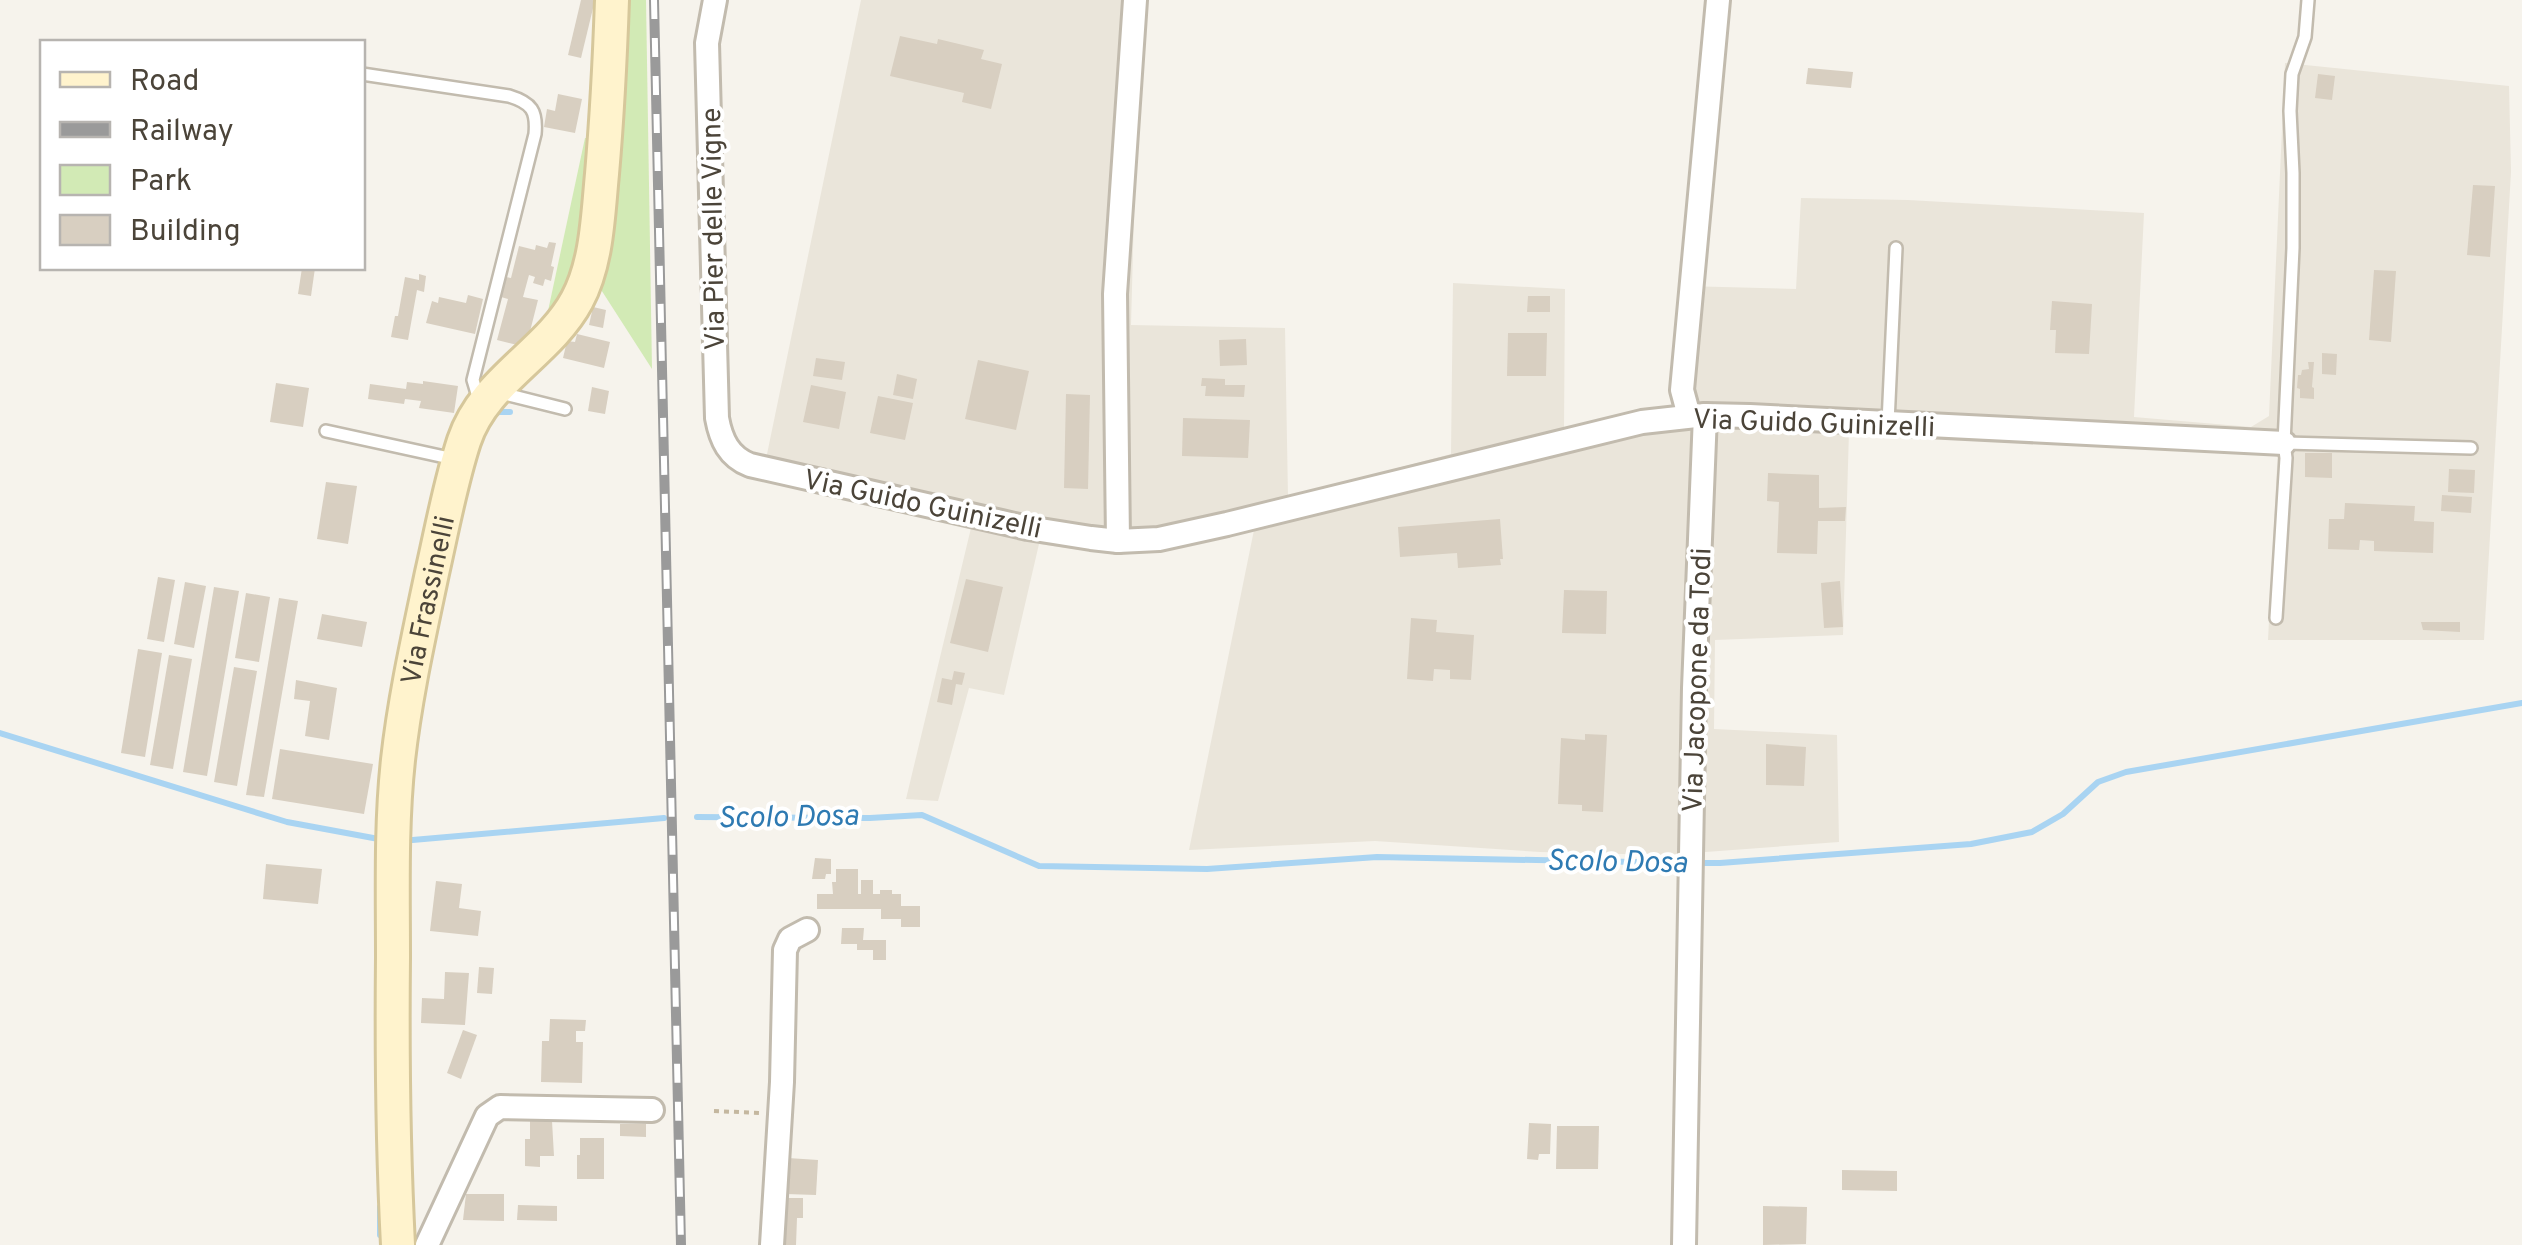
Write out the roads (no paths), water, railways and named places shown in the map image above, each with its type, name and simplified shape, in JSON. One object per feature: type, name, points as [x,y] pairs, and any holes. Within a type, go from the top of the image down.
[{"type":"street","name":"Via Frassinelli","points":[[398,1245],[392,1130],[393,831],[398,757],[413,667],[458,460],[472,421],[487,399],[562,322],[586,279],[598,221],[612,0]]},
{"type":"street","name":"Via Pier delle Vigne","points":[[715,0],[707,43],[717,418],[732,455]]},
{"type":"street","points":[[1118,541],[1114,294],[1135,0]]},
{"type":"street","name":"Via Jacopone da Todi","points":[[1684,1245],[1697,416],[1682,390],[1718,0]]},
{"type":"street","name":"Via Guido Guinizelli","points":[[732,455],[750,465],[1028,528],[1118,541],[1159,538],[1642,422],[1697,416],[2284,443]]},
{"type":"street","points":[[772,1245],[786,950],[790,939],[807,930]]},
{"type":"street","points":[[427,1245],[486,1116],[500,1107],[652,1110]]},
{"type":"lane","points":[[2276,618],[2293,248],[2290,112],[2292,74],[2305,36],[2308,0]]},
{"type":"lane","points":[[365,74],[509,96],[523,100],[533,111],[535,134],[473,380],[487,399],[565,409]]},
{"type":"lane","points":[[1888,423],[1896,248]]},
{"type":"lane","points":[[326,430],[458,460]]},
{"type":"lane","points":[[2284,443],[2471,448]]},
{"type":"waterway","points":[[492,416],[510,412]]},
{"type":"waterway","name":"Scolo Dosa","points":[[1697,863],[1971,844],[2032,832],[2063,814],[2098,782],[2126,772],[2522,703]]},
{"type":"waterway","name":"Scolo Dosa","points":[[0,733],[287,822],[384,840]]},
{"type":"waterway","name":"Scolo Dosa","points":[[697,817],[922,815],[1039,866],[1207,869],[1377,857],[1685,863]]},
{"type":"waterway","name":"Scolo Dosa","points":[[401,841],[664,818]]},
{"type":"waterway","points":[[380,1207],[380,1235]]},
{"type":"railway","points":[[654,0],[681,1245]]}]
